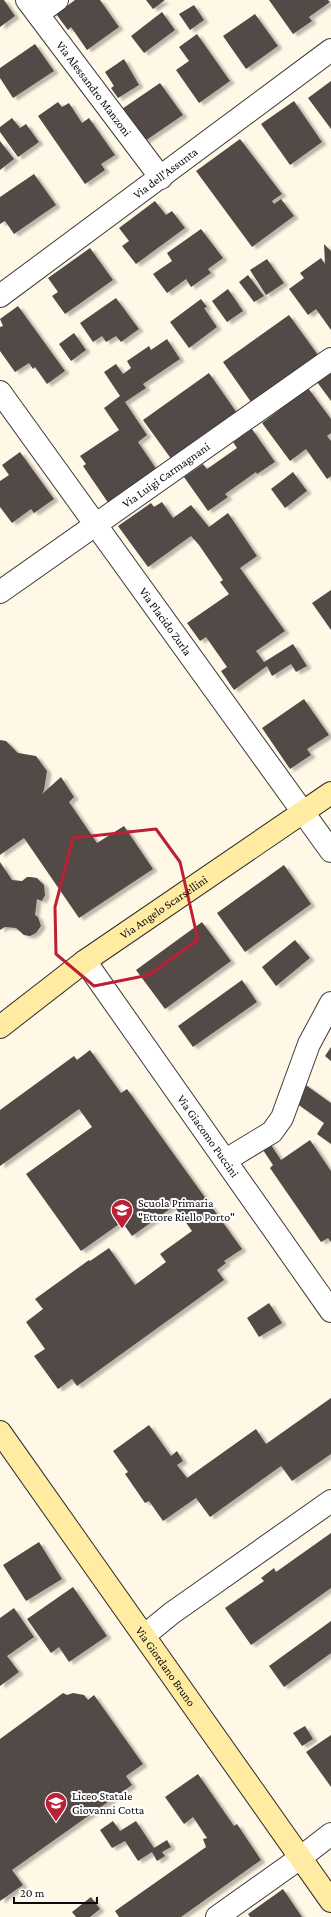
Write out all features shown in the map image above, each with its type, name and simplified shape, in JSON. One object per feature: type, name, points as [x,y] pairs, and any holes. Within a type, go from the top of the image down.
[{"type":"main road","name":"Via Angelo Scarsellini","points":[[0,1027],[85,961],[304,813],[331,793]]},
{"type":"main road","name":"Via Giordano Bruno","points":[[0,1432],[145,1635],[331,1901]]},
{"type":"street","points":[[32,7],[57,0]]},
{"type":"street","name":"Via Alessandro Manzoni","points":[[32,7],[161,178]]},
{"type":"street","name":"Via dell'Assunta","points":[[0,296],[161,178],[331,50]]},
{"type":"street","name":"Via Luigi Carmagnani","points":[[0,592],[331,358]]},
{"type":"street","name":"Via Placido Zurla","points":[[0,392],[95,526],[331,851]]},
{"type":"street","name":"Via Giacomo Puccini","points":[[85,961],[226,1160],[324,1285],[331,1311]]},
{"type":"street","points":[[226,1160],[272,1132],[282,1118],[308,1044],[331,1003]]},
{"type":"street","points":[[145,1635],[172,1613],[331,1501]]},
{"type":"street","points":[[217,1917],[331,1834]]},
{"type":"highlighted area","points":[[156,829],[180,862],[198,940],[149,975],[94,986],[56,954],[55,907],[73,838]]},
{"type":"building","points":[[0,0],[4,0],[15,16],[0,27]]},
{"type":"building","points":[[75,0],[100,0],[119,27],[87,50],[71,27],[68,30],[56,14]]},
{"type":"building","points":[[146,0],[165,0],[153,9]]},
{"type":"building","points":[[269,0],[328,0],[330,2],[309,17],[312,21],[293,34]]},
{"type":"building","points":[[194,5],[204,20],[190,30],[179,14]]},
{"type":"building","points":[[162,12],[175,30],[144,53],[131,36]]},
{"type":"building","points":[[255,14],[278,46],[246,69],[223,36]]},
{"type":"building","points":[[197,34],[230,81],[199,103],[176,70],[189,61],[179,47]]},
{"type":"building","points":[[35,44],[54,71],[13,98],[0,78],[0,68]]},
{"type":"building","points":[[124,59],[139,85],[118,98],[111,88],[114,86],[105,72]]},
{"type":"building","points":[[331,81],[331,129],[308,98]]},
{"type":"building","points":[[160,83],[183,115],[142,143],[119,111]]},
{"type":"building","points":[[294,101],[322,142],[290,165],[261,124]]},
{"type":"building","points":[[58,102],[62,107],[69,103],[82,123],[89,118],[115,155],[101,164],[105,170],[85,184],[38,116]]},
{"type":"building","points":[[12,118],[20,128],[26,124],[39,142],[18,157],[0,132],[0,127]]},
{"type":"building","points":[[240,139],[282,194],[272,201],[274,204],[281,199],[294,216],[252,247],[196,171]]},
{"type":"building","points":[[0,141],[14,159],[0,170]]},
{"type":"building","points":[[34,174],[56,205],[14,234],[5,221],[0,224],[0,197]]},
{"type":"building","points":[[155,201],[166,215],[172,211],[185,228],[136,264],[122,246],[129,241],[119,228]]},
{"type":"building","points":[[201,229],[223,258],[208,269],[211,273],[191,287],[186,279],[167,293],[153,274],[172,261],[167,253]]},
{"type":"building","points":[[324,244],[331,251],[331,330],[316,309],[308,315],[289,289],[304,278],[300,273],[321,258],[325,264]]},
{"type":"building","points":[[90,248],[113,280],[65,314],[52,296],[58,292],[48,278]]},
{"type":"building","points":[[267,259],[284,283],[266,295],[250,270]]},
{"type":"building","points":[[248,275],[264,296],[254,302],[239,282]]},
{"type":"building","points":[[228,289],[243,311],[227,322],[212,301]]},
{"type":"building","points":[[116,298],[139,329],[121,342],[116,336],[106,342],[102,336],[93,342],[80,323]]},
{"type":"building","points":[[201,299],[207,307],[204,308],[217,327],[189,348],[170,322]]},
{"type":"building","points":[[18,306],[65,371],[47,384],[35,367],[33,369],[29,363],[15,372],[0,351],[0,327],[3,326],[0,319]]},
{"type":"building","points":[[289,315],[318,355],[251,402],[223,362]]},
{"type":"building","points":[[74,333],[86,350],[71,361],[59,344]]},
{"type":"building","points":[[167,339],[180,359],[143,384],[146,388],[125,402],[147,435],[138,442],[157,470],[109,504],[83,466],[86,464],[80,456],[119,430],[104,408],[120,396],[104,372],[116,364],[123,374],[131,368],[127,361],[149,346],[151,350]]},
{"type":"building","points":[[331,372],[331,401],[317,382]]},
{"type":"building","points":[[209,373],[237,413],[172,460],[143,420]]},
{"type":"building","points":[[308,388],[331,419],[331,433],[327,436],[331,441],[331,476],[327,479],[306,449],[290,461],[262,423]]},
{"type":"building","points":[[252,429],[275,462],[257,474],[256,472],[225,494],[228,497],[208,511],[184,477],[203,464],[207,469],[237,448],[233,442]]},
{"type":"building","points":[[20,452],[54,499],[34,513],[31,509],[12,523],[0,507],[0,481],[9,475],[2,465]]},
{"type":"building","points":[[293,472],[307,491],[285,508],[271,489]]},
{"type":"building","points":[[162,502],[173,518],[191,505],[209,527],[228,513],[257,556],[240,568],[285,631],[256,651],[264,662],[293,644],[307,666],[296,672],[291,664],[272,676],[267,666],[234,690],[221,671],[227,667],[206,637],[200,641],[187,623],[229,594],[220,582],[223,580],[199,545],[191,536],[148,567],[118,526],[151,503],[154,507]]},
{"type":"building","points":[[331,590],[331,630],[312,603]]},
{"type":"building","points":[[304,699],[329,735],[307,749],[311,755],[290,769],[262,728]]},
{"type":"building","points":[[0,740],[6,741],[18,753],[36,756],[47,771],[42,794],[61,777],[74,797],[69,802],[97,843],[124,826],[153,869],[79,918],[24,838],[0,855]]},
{"type":"building","points":[[0,862],[12,880],[22,881],[27,877],[31,877],[37,878],[44,885],[45,895],[42,901],[37,899],[35,915],[38,917],[41,926],[36,933],[30,936],[24,935],[16,928],[5,927],[0,930]]},
{"type":"building","points":[[284,865],[311,904],[245,952],[217,913]]},
{"type":"building","points":[[202,922],[231,961],[165,1009],[136,970]]},
{"type":"building","points":[[295,940],[310,958],[276,986],[262,967]]},
{"type":"building","points":[[242,980],[257,1002],[193,1047],[178,1026]]},
{"type":"building","points":[[331,1047],[331,1061],[325,1056]]},
{"type":"building","points":[[90,1050],[121,1093],[127,1089],[242,1249],[224,1261],[226,1263],[217,1270],[224,1280],[77,1386],[72,1379],[58,1389],[34,1356],[45,1349],[26,1322],[43,1309],[35,1299],[89,1260],[90,1261],[109,1248],[135,1285],[166,1262],[160,1254],[192,1231],[174,1206],[132,1236],[122,1222],[81,1251],[26,1174],[92,1127],[79,1109],[0,1166],[0,1110],[74,1056],[77,1060]]},
{"type":"building","points":[[303,1083],[331,1103],[331,1144],[317,1134],[324,1123],[296,1103]]},
{"type":"building","points":[[310,1140],[331,1171],[331,1242],[328,1238],[321,1242],[270,1168],[273,1165],[261,1147],[269,1142],[281,1160]]},
{"type":"building","points":[[269,1303],[282,1323],[259,1337],[247,1318]]},
{"type":"building","points":[[331,1398],[331,1454],[292,1481],[281,1466],[210,1517],[196,1498],[163,1521],[149,1501],[145,1503],[125,1474],[128,1472],[113,1451],[149,1425],[171,1456],[177,1451],[183,1461],[177,1465],[187,1478],[256,1429],[266,1444]]},
{"type":"building","points":[[331,1533],[331,1588],[251,1645],[225,1608],[264,1581],[261,1578],[274,1568],[276,1572]]},
{"type":"building","points":[[39,1542],[62,1579],[26,1601],[3,1565]]},
{"type":"building","points":[[73,1587],[107,1636],[69,1662],[59,1647],[51,1653],[27,1619]]},
{"type":"building","points":[[14,1608],[34,1637],[7,1656],[19,1672],[0,1686],[0,1618]]},
{"type":"building","points":[[331,1621],[331,1653],[284,1687],[269,1666]]},
{"type":"building","points":[[63,1693],[67,1695],[73,1693],[84,1695],[88,1700],[94,1695],[143,1764],[126,1776],[132,1785],[12,1870],[23,1885],[0,1901],[0,1739]]},
{"type":"building","points":[[305,1726],[313,1739],[302,1746],[293,1733]]},
{"type":"building","points":[[331,1735],[331,1787],[306,1752]]},
{"type":"building","points":[[198,1774],[234,1826],[237,1824],[261,1860],[181,1917],[119,1917],[115,1911],[206,1847],[203,1839],[207,1838],[193,1817],[184,1824],[165,1797]]},
{"type":"building","points":[[113,1821],[120,1831],[136,1821],[154,1848],[167,1840],[171,1847],[162,1852],[165,1856],[157,1861],[152,1852],[138,1861],[125,1841],[112,1848],[100,1830]]},
{"type":"building","points":[[283,1889],[302,1917],[250,1917],[248,1914]]},
{"type":"building","points":[[91,1897],[100,1909],[90,1917],[76,1917],[72,1912]]},
{"type":"place","name":"Scuola Primaria \"Ettore Riello Porto\"","points":[[122,1230]]},
{"type":"place","name":"Liceo Statale Giovanni Cotta","points":[[56,1822]]}]
